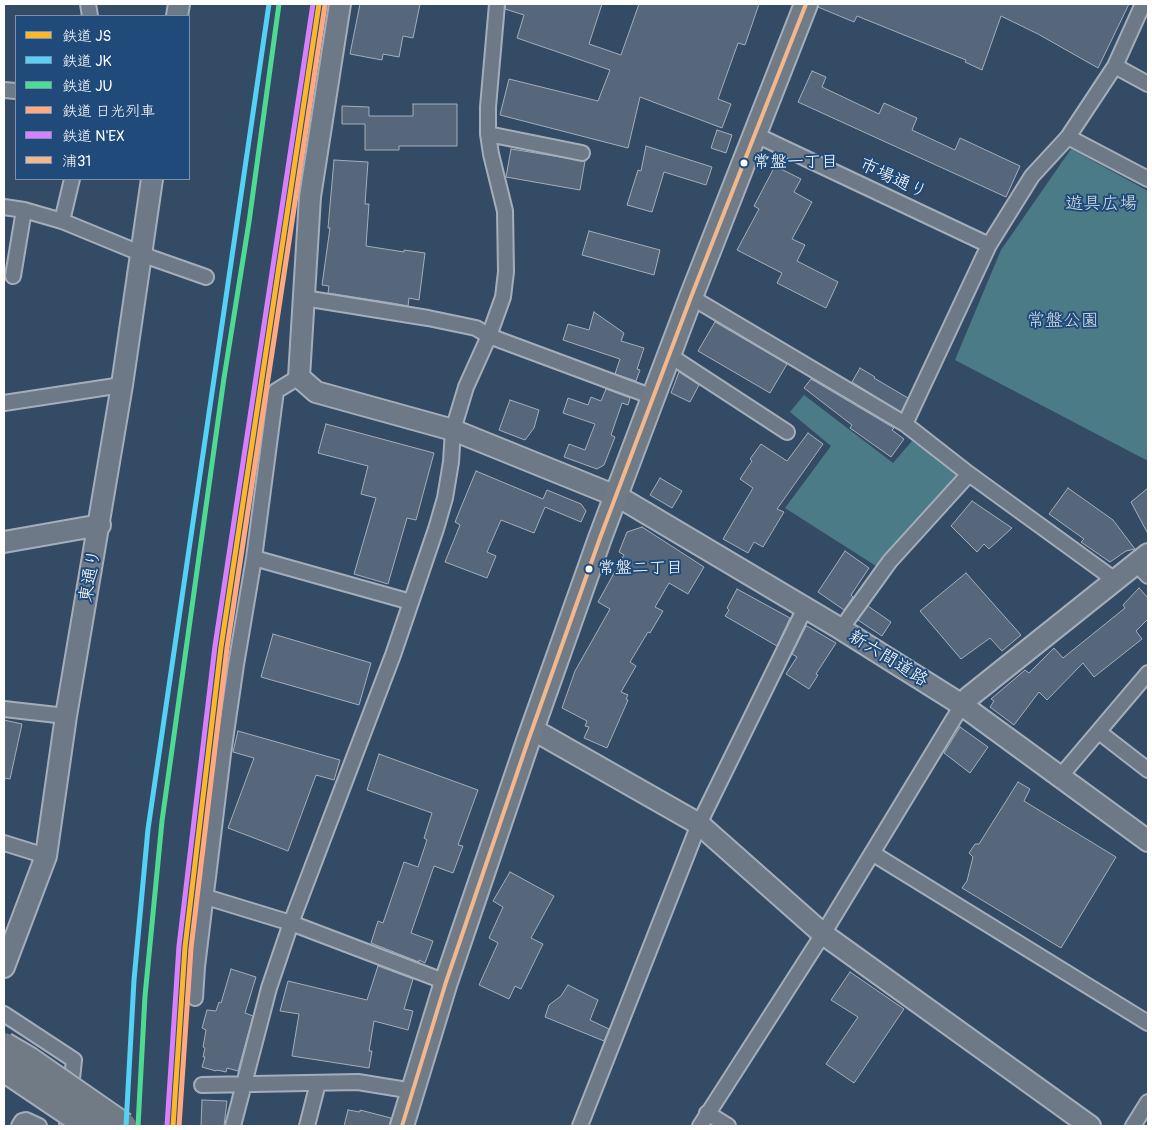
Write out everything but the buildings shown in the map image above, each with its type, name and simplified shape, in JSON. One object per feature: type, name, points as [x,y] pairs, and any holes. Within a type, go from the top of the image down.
[{"type":"highway","points":[[4,1046],[28,1060],[124,1126]]},
{"type":"highway","points":[[4,1068],[90,1126]]},
{"type":"main road","points":[[402,1126],[446,982],[532,729],[669,354],[806,4]]},
{"type":"street","points":[[195,998],[197,967],[236,664],[254,558],[276,391],[299,377],[310,197],[340,4]]},
{"type":"street","points":[[233,1126],[269,988],[291,923],[393,655],[436,529],[445,498],[451,462],[453,430],[466,387],[489,336],[503,296],[506,272],[505,211],[488,134],[488,107],[497,4]]},
{"type":"street","points":[[905,424],[989,245],[1032,176],[1068,137],[1116,66],[1142,4]]},
{"type":"street","points":[[1116,66],[1148,84]]},
{"type":"street","points":[[488,134],[582,153]]},
{"type":"street","name":"市場通り","points":[[754,134],[989,245]]},
{"type":"street","points":[[1068,137],[1148,179]]},
{"type":"street","points":[[62,221],[72,180]]},
{"type":"street","name":"東通り","points":[[4,967],[46,856],[66,716],[100,525],[122,385],[152,180]]},
{"type":"street","points":[[4,207],[24,210],[62,221],[152,258],[206,277]]},
{"type":"street","points":[[13,276],[24,210]]},
{"type":"street","points":[[691,297],[905,424],[969,474],[1115,580]]},
{"type":"street","points":[[304,298],[428,318],[476,328],[489,336],[653,397]]},
{"type":"street","points":[[669,354],[787,432]]},
{"type":"street","name":"新六間道路","points":[[299,377],[316,392],[453,430],[616,496],[805,608],[962,705],[1148,841]]},
{"type":"street","points":[[4,403],[122,385]]},
{"type":"street","points":[[841,630],[890,561],[969,474]]},
{"type":"street","points":[[4,542],[100,525]]},
{"type":"street","points":[[254,558],[411,602]]},
{"type":"street","points":[[700,1126],[823,934],[968,697],[1115,580],[1144,564]]},
{"type":"street","points":[[580,1126],[699,824],[805,608]]},
{"type":"street","points":[[1060,778],[1148,674]]},
{"type":"street","points":[[4,710],[66,716]]},
{"type":"street","points":[[532,729],[699,824],[823,934],[1090,1126]]},
{"type":"street","points":[[1099,732],[1148,770]]},
{"type":"street","points":[[4,842],[46,856]]},
{"type":"street","points":[[872,853],[1148,1023]]},
{"type":"street","points":[[206,897],[291,923],[446,982]]},
{"type":"street","points":[[4,1014],[74,1060],[67,1126]]},
{"type":"street","points":[[307,1126],[318,1082]]},
{"type":"street","points":[[202,1085],[358,1082],[413,1091]]},
{"type":"street","points":[[1133,1126],[1148,1102]]},
{"type":"street","points":[[707,1113],[728,1126]]},
{"type":"street","points":[[19,1126],[22,1121],[26,1120],[39,1126]]},
{"type":"green space","name":"常盤公園","points":[[1071,149],[1148,191],[1148,461],[955,360],[1001,250]]},
{"type":"green space","points":[[804,395],[893,463],[912,441],[960,473],[876,566],[785,508],[831,446],[790,412]]},
{"type":"rail line","name":"JK","points":[[126,1126],[134,980],[148,829],[269,4]]},
{"type":"rail line","name":"JU","points":[[138,1126],[145,996],[162,821],[279,4]]},
{"type":"rail line","name":"N'EX","points":[[167,1126],[179,946],[215,646],[313,4]]},
{"type":"rail line","name":"JS","points":[[173,1126],[185,947],[221,647],[319,4]]},
{"type":"rail line","name":"日光列車","points":[[179,1126],[191,948],[227,648],[325,5]]},
{"type":"transit line","name":"浦31","points":[[402,1126],[446,982],[528,741],[600,538],[691,297],[806,4]]},
{"type":"place","name":"常盤一丁目","points":[[744,163]]},
{"type":"place","name":"常盤二丁目","points":[[589,569]]},
{"type":"park label","name":"遊具広場","points":[[1101,204]]}]
